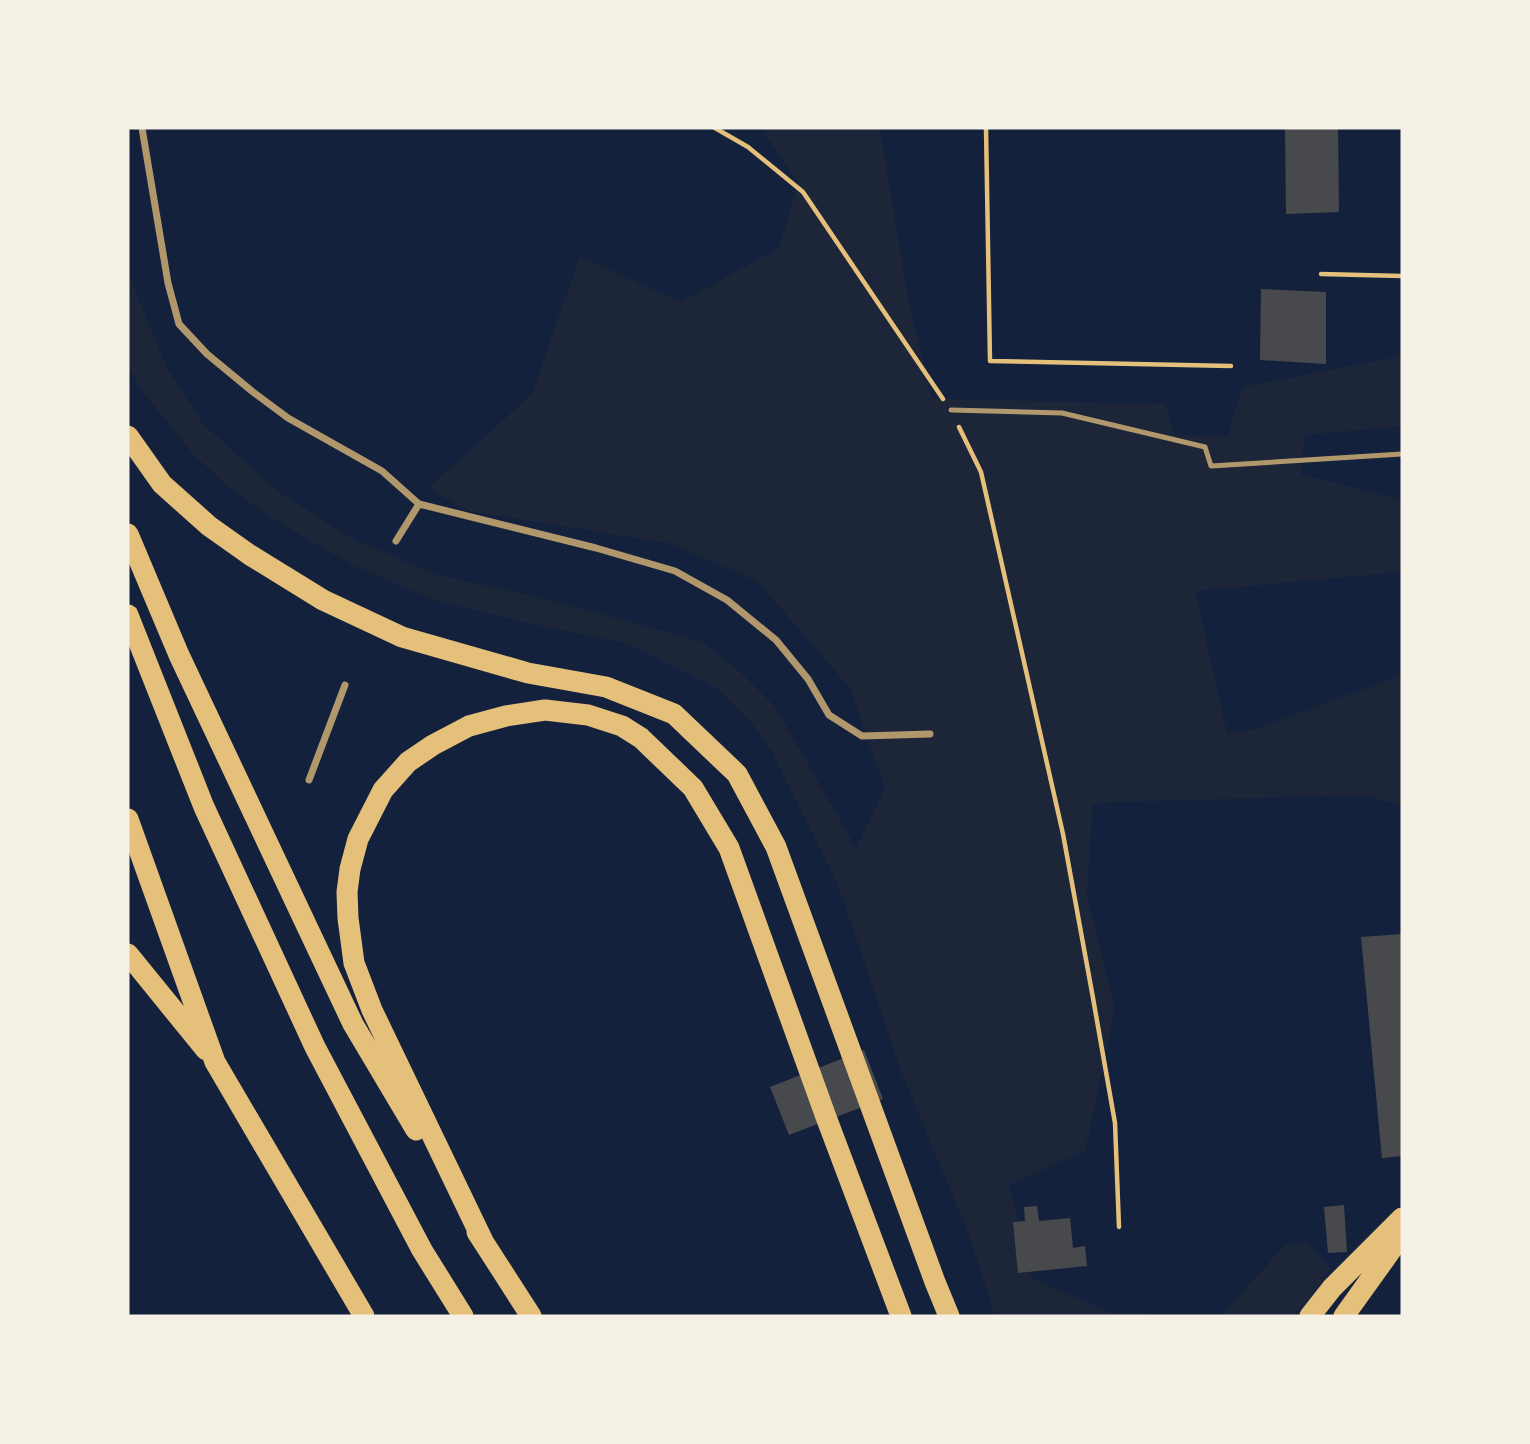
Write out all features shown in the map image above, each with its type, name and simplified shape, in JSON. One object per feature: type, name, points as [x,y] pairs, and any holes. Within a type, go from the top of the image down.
[{"type":"highway","points":[[128,436],[162,484],[209,526],[323,600],[402,637],[528,673],[606,687],[674,714],[737,774],[776,847],[949,1316]]},
{"type":"highway","points":[[128,534],[179,655],[353,1024],[484,1243],[531,1316]]},
{"type":"highway","points":[[128,615],[204,807],[315,1047],[422,1250],[463,1316]]},
{"type":"highway","points":[[484,1243],[372,1010],[354,964],[348,918],[350,869],[358,839],[383,790],[408,762],[433,745],[469,726],[506,716],[545,710],[588,715],[622,726],[649,746],[693,788],[729,848],[901,1316]]},
{"type":"highway","points":[[128,819],[215,1062]]},
{"type":"highway","points":[[128,954],[215,1062],[365,1316]]},
{"type":"highway","points":[[1310,1316],[1332,1289],[1402,1218]]},
{"type":"highway","points":[[1344,1316],[1402,1235]]},
{"type":"street","points":[[142,128],[168,284],[179,324],[207,355],[288,418],[382,471],[419,504],[676,571],[727,600],[776,640],[808,678],[829,715],[862,736],[930,734]]},
{"type":"street","points":[[396,541],[419,504]]},
{"type":"street","points":[[310,780],[345,685]]},
{"type":"lane","points":[[951,410],[1062,413],[1205,447],[1211,467],[1402,454]]},
{"type":"path","points":[[715,128],[747,147],[803,192],[951,410],[982,472],[1063,834],[1115,1123],[1119,1227]]},
{"type":"path","points":[[986,128],[990,361],[1231,366]]},
{"type":"path","points":[[1321,274],[1402,276]]},
{"type":"shaded area","points":[[761,128],[880,128],[909,302],[932,399],[1165,404],[1175,435],[1227,437],[1242,387],[1402,356],[1402,426],[1305,435],[1301,474],[1402,500],[1402,572],[1195,591],[1227,733],[1256,729],[1402,675],[1402,806],[1364,795],[1093,803],[1087,896],[1115,1009],[1085,1151],[1009,1185],[1031,1278],[1109,1312],[1177,1316],[995,1316],[970,1237],[903,1076],[838,885],[773,754],[751,722],[715,687],[627,644],[436,601],[349,563],[275,520],[228,487],[192,453],[143,392],[128,367],[128,273],[167,368],[203,424],[280,493],[355,540],[435,574],[523,594],[702,642],[739,671],[776,708],[856,848],[885,788],[850,688],[757,581],[668,543],[468,511],[428,488],[532,394],[580,256],[681,302],[779,248],[798,183]]},
{"type":"shaded area","points":[[1307,1242],[1331,1269],[1293,1316],[1221,1316],[1285,1245]]},
{"type":"building","points":[[1285,128],[1338,128],[1339,212],[1286,214]]},
{"type":"building","points":[[1261,289],[1326,292],[1326,364],[1260,360]]},
{"type":"building","points":[[1402,934],[1402,1156],[1382,1158],[1361,937]]},
{"type":"building","points":[[864,1050],[883,1099],[789,1135],[770,1087]]},
{"type":"building","points":[[1344,1205],[1347,1252],[1328,1253],[1324,1207]]},
{"type":"building","points":[[1037,1206],[1039,1221],[1070,1218],[1073,1248],[1085,1246],[1087,1266],[1018,1273],[1013,1222],[1025,1221],[1024,1207]]}]
